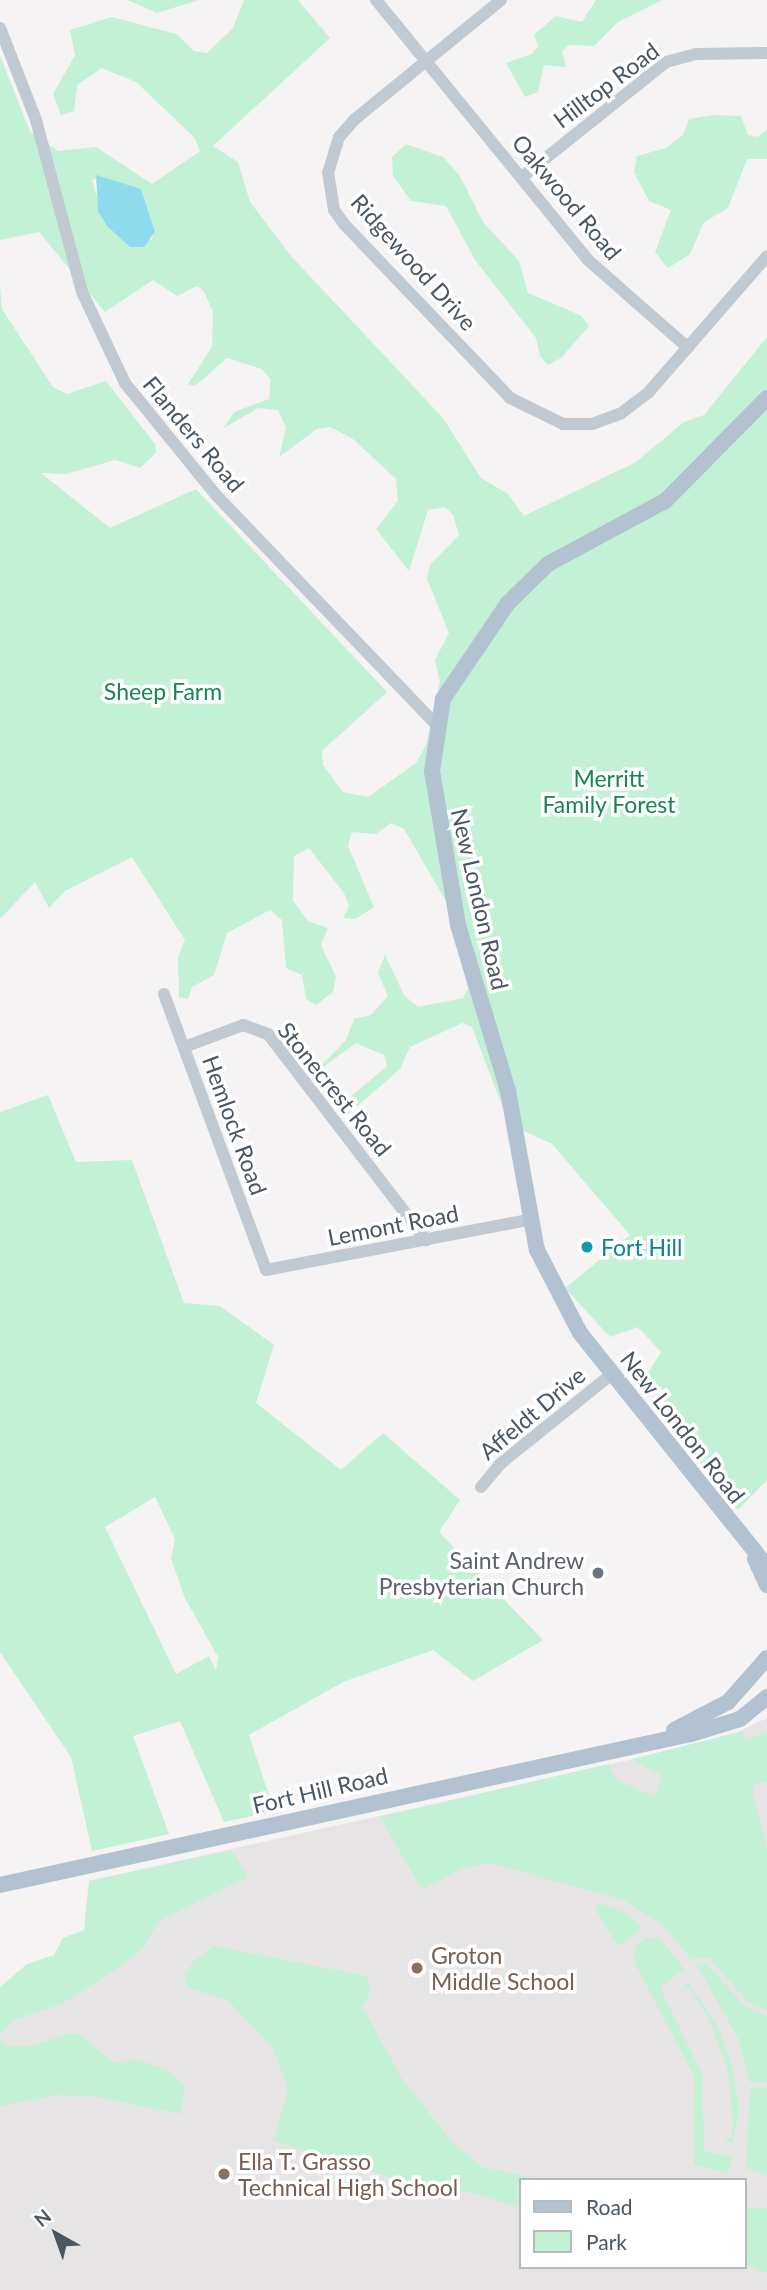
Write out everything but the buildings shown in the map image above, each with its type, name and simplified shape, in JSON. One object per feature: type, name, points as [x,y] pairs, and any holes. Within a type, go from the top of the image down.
[{"type":"main road","name":"New London Road","points":[[736,1530],[565,1311],[527,1220],[508,1091],[449,878],[435,799],[435,723],[457,672],[526,583],[569,551],[665,501],[767,398]]},
{"type":"main road","points":[[736,1530],[767,1566]]},
{"type":"main road","points":[[736,1530],[767,1585]]},
{"type":"main road","name":"Fort Hill Road","points":[[649,1740],[722,1707],[767,1660]]},
{"type":"main road","name":"Fort Hill Road","points":[[0,1885],[740,1719],[767,1697]]},
{"type":"main road","points":[[740,1719],[767,1707]]},
{"type":"street","name":"Oakwood Road","points":[[376,0],[602,274],[688,348]]},
{"type":"street","name":"Ridgewood Drive","points":[[501,0],[340,137],[328,190],[344,224],[510,398],[543,419],[583,425],[620,414],[688,348],[767,256]]},
{"type":"street","name":"Flanders Road","points":[[0,28],[36,120],[82,292],[125,383],[216,495],[435,723]]},
{"type":"street","name":"Hilltop Road","points":[[522,177],[666,62],[696,54],[767,53]]},
{"type":"street","name":"Hemlock Road","points":[[164,994],[266,1270]]},
{"type":"street","name":"Stonecrest Road","points":[[184,1047],[243,1025],[268,1034],[426,1240]]},
{"type":"street","name":"Lemont Road","points":[[266,1270],[527,1220]]},
{"type":"street","name":"Affeldt Drive","points":[[481,1487],[500,1464],[612,1374]]},
{"type":"shaded area","name":"Groton Middle School","points":[[767,1718],[767,2290],[0,2290],[0,2014],[107,1961],[89,1881],[723,1739]]},
{"type":"green space","points":[[128,0],[199,0],[157,13]]},
{"type":"green space","points":[[244,0],[298,0],[330,38],[213,146],[238,162],[250,202],[291,256],[443,418],[481,478],[508,494],[524,516],[636,462],[684,422],[704,415],[767,337],[767,1480],[738,1510],[666,1420],[671,1411],[647,1375],[661,1352],[638,1327],[610,1337],[565,1288],[630,1235],[552,1144],[509,1124],[472,1027],[462,1023],[410,1047],[400,1069],[346,1116],[342,1104],[387,1066],[384,1055],[356,1043],[311,1076],[346,1040],[354,1019],[371,1015],[388,996],[378,973],[385,955],[404,995],[418,1007],[463,998],[468,988],[446,901],[404,829],[391,823],[376,834],[352,832],[348,846],[374,907],[355,919],[343,918],[349,906],[344,893],[309,848],[294,856],[293,901],[308,921],[328,928],[321,945],[336,977],[333,992],[316,1005],[306,999],[302,975],[286,968],[282,920],[270,910],[227,933],[214,975],[192,987],[188,999],[179,997],[178,957],[185,940],[132,857],[65,891],[49,908],[35,882],[0,919],[0,286],[2,309],[53,387],[67,394],[106,381],[155,444],[156,453],[140,468],[115,460],[66,474],[41,473],[110,528],[196,489],[387,692],[322,751],[323,765],[343,792],[368,797],[416,763],[426,745],[440,682],[435,660],[449,633],[427,579],[430,565],[459,535],[453,515],[445,507],[428,510],[409,571],[376,529],[398,501],[396,479],[353,439],[330,427],[317,429],[279,457],[286,428],[278,410],[258,408],[224,428],[234,412],[269,399],[271,380],[262,369],[227,358],[195,386],[188,384],[212,347],[213,311],[203,290],[197,286],[177,296],[153,280],[105,312],[39,232],[0,240],[0,56],[30,131],[58,151],[96,147],[152,184],[200,151],[195,138],[136,82],[102,68],[77,85],[74,111],[61,115],[53,94],[75,55],[70,30],[112,17],[176,34],[194,51],[207,53],[233,28]],"holes":[[[100,177],[141,190],[155,232],[151,240],[105,222],[92,180]]]},
{"type":"green space","points":[[596,0],[662,0],[618,22],[594,46],[569,45],[562,51],[566,67],[544,65],[538,92],[525,97],[506,63],[532,54],[538,46],[534,35],[556,16],[582,22]]},
{"type":"green space","points":[[713,115],[741,116],[748,135],[758,137],[767,129],[767,159],[747,159],[728,208],[704,222],[690,254],[668,268],[655,252],[671,210],[649,201],[634,172],[637,156],[666,148],[683,135],[689,119]]},
{"type":"green space","points":[[406,144],[443,157],[460,176],[483,222],[519,261],[528,293],[582,316],[589,326],[561,358],[548,365],[540,356],[536,338],[475,260],[446,206],[411,201],[393,176],[392,157]]},
{"type":"green space","points":[[48,1095],[76,1162],[132,1160],[184,1303],[220,1306],[274,1345],[256,1403],[341,1470],[383,1433],[460,1500],[439,1532],[543,1640],[473,1681],[433,1650],[343,1682],[249,1735],[274,1811],[224,1822],[180,1721],[133,1736],[169,1834],[92,1851],[71,1757],[0,1652],[0,1112]],"holes":[[[155,1497],[175,1539],[171,1559],[185,1598],[218,1657],[216,1670],[209,1656],[176,1674],[105,1527]]]},
{"type":"green space","points":[[743,1731],[745,1740],[767,1732],[767,1782],[755,1783],[753,1794],[767,1847],[767,2010],[748,2002],[709,1958],[691,1959],[663,1925],[623,1900],[489,1863],[461,1869],[422,1890],[380,1817],[608,1764],[617,1780],[656,1797],[662,1776],[632,1759]]},
{"type":"green space","points":[[232,1850],[248,1877],[159,1921],[143,1948],[117,1969],[61,2004],[16,2019],[0,2035],[0,1987],[27,1964],[54,1955],[63,1938],[84,1930],[89,1881]]},
{"type":"green space","points":[[599,1903],[628,1914],[643,1928],[618,1946],[595,1909]]},
{"type":"green space","points":[[645,1938],[661,1939],[684,1969],[660,1988],[702,2074],[704,2151],[733,2157],[728,2174],[694,2164],[694,2076],[634,1962],[635,1947]]},
{"type":"green space","points":[[214,1946],[367,1976],[370,1992],[362,2007],[403,2080],[452,2142],[482,2167],[534,2178],[518,2178],[518,2207],[468,2191],[444,2194],[274,2141],[288,2089],[273,2048],[228,2000],[187,1988],[184,1976],[193,1962]]},
{"type":"green space","points":[[706,1963],[747,2008],[767,2016],[767,2083],[749,2082],[738,2038],[696,1964]]},
{"type":"green space","points":[[688,1983],[716,2023],[732,2064],[739,2112],[732,2144],[724,2139],[732,2137],[733,2125],[728,2070],[709,2020],[690,1988],[682,1989]]},
{"type":"green space","points":[[66,2034],[78,2034],[114,2063],[136,2059],[167,2070],[185,2087],[180,2114],[93,2096],[56,2095],[0,2106],[0,2039],[7,2046],[34,2045]]},
{"type":"green space","points":[[767,2087],[767,2176],[746,2168],[750,2088]]},
{"type":"green space","points":[[746,2207],[767,2208],[767,2274],[746,2264]]},
{"type":"water","points":[[96,175],[141,189],[155,232],[144,247],[130,247],[107,226],[98,211]]},
{"type":"place","name":"Fort Hill","points":[[587,1247]]},
{"type":"place","name":"Saint Andrew Presbyterian Church","points":[[598,1573]]},
{"type":"place","name":"Groton Middle School","points":[[417,1968]]},
{"type":"place","name":"Ella T. Grasso Technical High School","points":[[224,2174]]},
{"type":"park label","name":"Sheep Farm","points":[[163,691]]},
{"type":"park label","name":"Merritt Family Forest","points":[[609,791]]}]
